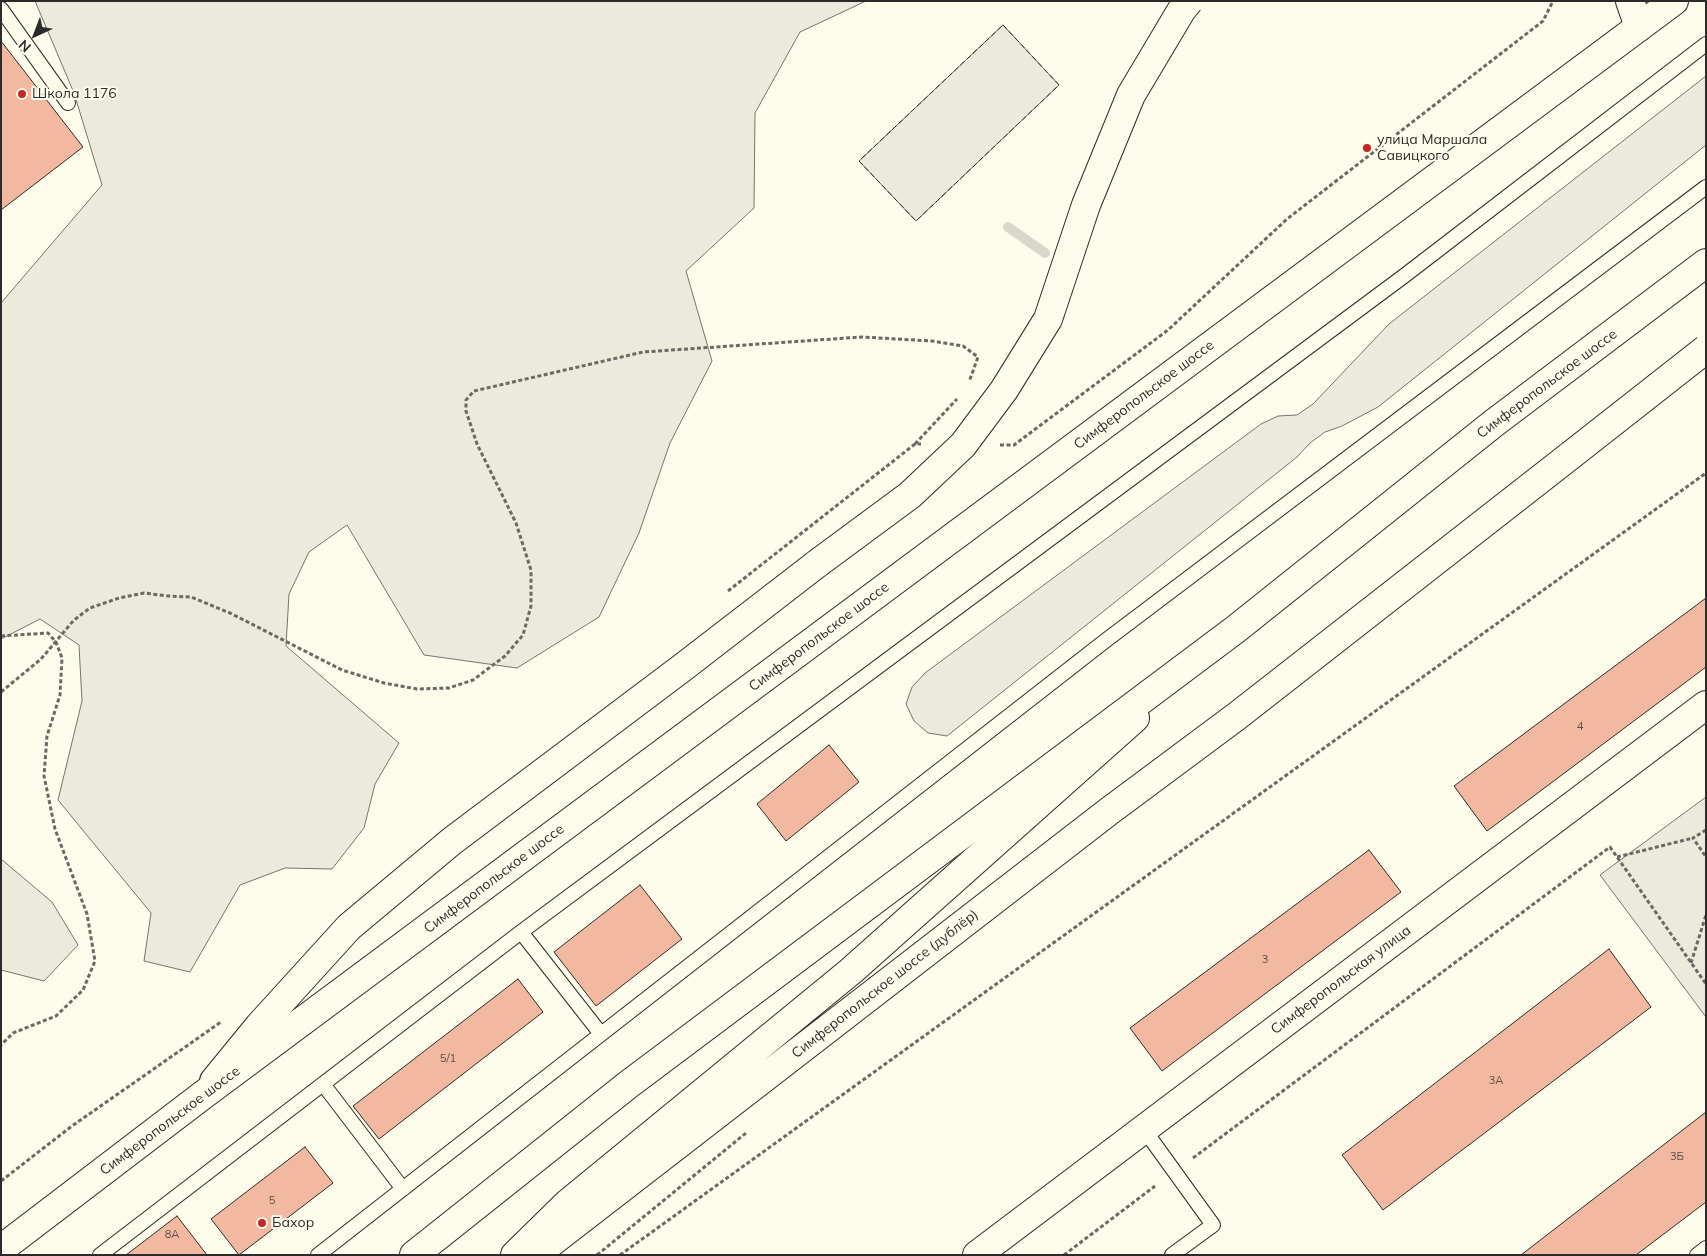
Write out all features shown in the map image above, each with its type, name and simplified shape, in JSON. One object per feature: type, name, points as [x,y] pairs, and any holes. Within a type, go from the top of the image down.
[{"type":"main road","points":[[203,1095],[259,1026],[350,927],[452,841],[910,495],[963,445],[1004,390],[1048,319],[1086,206],[1131,95],[1180,11],[1189,1]]},
{"type":"main road","points":[[1630,1],[1639,28],[1674,1]]},
{"type":"main road","name":"Симферопольское шоссе","points":[[1,1249],[203,1095],[1639,28]]},
{"type":"main road","name":"Симферопольское шоссе","points":[[414,1255],[629,1084],[1236,628],[1494,424],[1706,263]]},
{"type":"main road","name":"Симферопольское шоссе (дублёр)","points":[[535,1255],[1108,812],[1237,716],[1706,349]]},
{"type":"main road","points":[[515,1255],[568,1203],[851,971],[1236,628]]},
{"type":"main road","name":"Симферопольская улица","points":[[977,1255],[1706,705]]},
{"type":"lane","points":[[1,9],[68,103]]},
{"type":"lane","points":[[100,1255],[520,932],[1396,282],[1706,44]]},
{"type":"lane","points":[[318,1255],[1105,641],[1706,187]]},
{"type":"lane","points":[[520,932],[602,1034]]},
{"type":"lane","points":[[323,1084],[403,1189]]},
{"type":"lane","points":[[1143,1128],[1213,1224],[1172,1255]]},
{"type":"lane","points":[[1697,1255],[1706,1248]]},
{"type":"path","points":[[1,692],[41,660],[74,620],[90,608],[119,598],[144,593],[191,597],[230,612],[342,670],[384,682],[417,689],[449,688],[473,680],[505,656],[523,635],[531,606],[531,570],[516,523],[477,444],[466,411],[466,400],[474,390],[642,352],[862,337],[924,340],[963,346],[978,357],[974,372],[966,389]]},
{"type":"path","points":[[915,444],[960,396]]},
{"type":"path","points":[[620,1255],[1706,473]]},
{"type":"path","points":[[1,636],[48,633],[56,642],[62,658],[60,695],[47,736],[44,776],[55,829],[87,914],[95,962],[83,990],[56,1016],[13,1033],[1,1045]]},
{"type":"path","points":[[1617,857],[1694,838],[1706,830]]},
{"type":"path","points":[[1694,838],[1706,857]]},
{"type":"path","points":[[1064,1255],[1610,847],[1706,984]]},
{"type":"path","points":[[1691,963],[1706,915]]},
{"type":"shaded area","points":[[35,1],[866,1],[800,32],[755,113],[754,208],[686,271],[712,361],[670,443],[639,533],[599,617],[517,668],[424,655],[347,525],[309,552],[289,594],[286,646],[399,743],[375,784],[364,828],[332,869],[285,868],[240,885],[190,972],[144,961],[151,913],[58,800],[82,701],[79,645],[40,619],[1,639],[1,303],[102,185],[74,93]]},
{"type":"shaded area","points":[[1003,25],[1059,85],[916,221],[859,161]]},
{"type":"shaded area","points":[[1706,76],[1706,145],[1378,407],[1342,426],[1325,432],[1310,443],[1297,457],[947,736],[928,733],[914,721],[906,704],[912,687],[925,673],[1261,424],[1278,416],[1297,415],[1313,404],[1389,324]]},
{"type":"shaded area","points":[[1706,797],[1706,1017],[1600,875]]},
{"type":"shaded area","points":[[1,859],[52,902],[78,945],[44,981],[1,970]]},
{"type":"building","name":"Школа 1176","points":[[1,41],[83,147],[1,210]]},
{"type":"building","points":[[1706,598],[1706,667],[1487,831],[1454,786]]},
{"type":"building","points":[[829,745],[859,782],[786,841],[757,804]]},
{"type":"building","points":[[1369,850],[1401,892],[1162,1071],[1130,1028]]},
{"type":"building","points":[[640,885],[682,939],[596,1006],[554,952]]},
{"type":"building","points":[[1609,949],[1651,1007],[1383,1210],[1342,1155]]},
{"type":"building","points":[[518,979],[543,1012],[379,1139],[353,1106]]},
{"type":"building","points":[[1706,1112],[1706,1202],[1636,1255],[1521,1255]]},
{"type":"building","points":[[305,1147],[333,1183],[239,1255],[211,1219]]},
{"type":"building","points":[[177,1216],[207,1255],[126,1255]]},
{"type":"waterway","points":[[1008,227],[1045,253]]},
{"type":"fence","points":[[1003,25],[1059,85],[916,221],[859,161],[1003,25]]},
{"type":"place","name":"Школа 1176","points":[[22,94]]},
{"type":"place","name":"улица Маршала Савицкого","points":[[1367,148]]},
{"type":"place","name":"Бахор","points":[[262,1223]]}]
